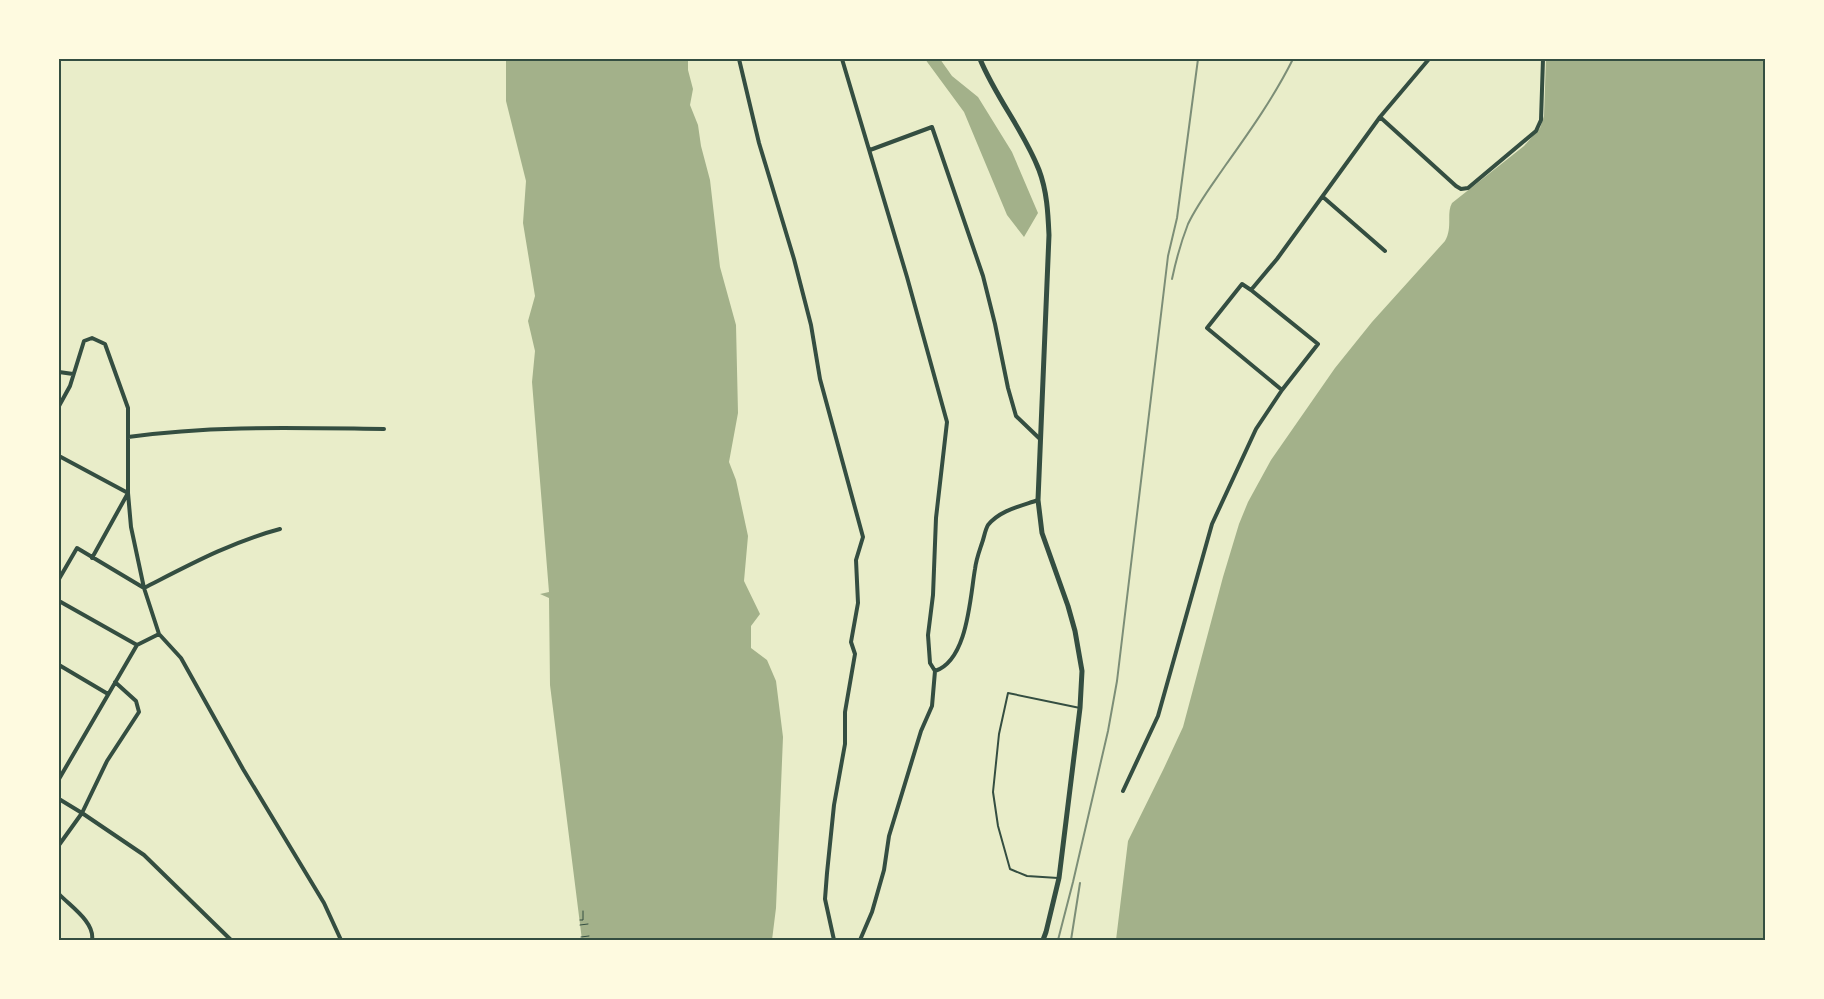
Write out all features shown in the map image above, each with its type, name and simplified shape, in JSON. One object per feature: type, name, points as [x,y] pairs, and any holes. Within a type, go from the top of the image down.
[{"type":"street","points":[[739,59],[759,143],[794,260],[811,325],[820,379],[863,537],[856,560],[858,603],[851,642],[855,654],[845,712],[845,744],[834,805],[826,873],[825,899],[834,940]]},
{"type":"street","points":[[842,59],[907,277],[947,422],[936,518],[933,595],[928,635],[930,662],[935,672],[932,706],[921,731],[889,836],[884,870],[872,912],[860,940]]},
{"type":"street","points":[[980,59],[989,81],[1029,149],[1040,172],[1048,204],[1049,234],[1038,500],[1042,533],[1068,606],[1075,631],[1082,671],[1080,708],[1059,878],[1043,940]]},
{"type":"street","points":[[1251,290],[1277,259],[1380,117],[1429,59]]},
{"type":"street","points":[[1380,117],[1456,186],[1461,189],[1468,188],[1536,132],[1541,120],[1543,59]]},
{"type":"street","points":[[870,150],[932,127],[983,276],[1016,416],[1040,438]]},
{"type":"street","points":[[1322,197],[1385,251]]},
{"type":"street","points":[[1123,791],[1158,716],[1212,524],[1256,429],[1282,390],[1318,344],[1242,284],[1207,328],[1282,390]]},
{"type":"street","points":[[59,406],[70,386],[84,341],[92,338],[105,344],[128,408],[128,492],[131,527],[144,588],[159,634],[181,658],[243,769],[324,903],[341,940]]},
{"type":"street","points":[[59,372],[73,374]]},
{"type":"street","points":[[128,437],[189,430],[384,429]]},
{"type":"street","points":[[59,456],[128,492]]},
{"type":"street","points":[[92,558],[128,492]]},
{"type":"street","points":[[935,672],[946,665],[962,638],[973,592],[975,568],[987,527],[998,515],[1038,500]]},
{"type":"street","points":[[144,588],[219,550],[253,536],[280,529]]},
{"type":"street","points":[[59,579],[76,548],[144,588]]},
{"type":"street","points":[[59,601],[136,645]]},
{"type":"street","points":[[59,778],[136,645],[159,634]]},
{"type":"street","points":[[59,665],[108,694]]},
{"type":"street","points":[[59,845],[82,813],[107,761],[139,712],[136,701],[115,682]]},
{"type":"street","points":[[59,799],[144,855],[231,940]]},
{"type":"street","points":[[59,894],[86,921],[92,930],[92,940]]},
{"type":"lane","points":[[1059,878],[1027,876],[1010,869],[998,826],[992,792],[999,734],[1008,693],[1080,708]]},
{"type":"path","points":[[580,920],[583,920],[583,911]]},
{"type":"path","points":[[580,925],[588,924]]},
{"type":"path","points":[[581,937],[589,936]]},
{"type":"shaded area","points":[[506,59],[688,59],[688,70],[693,89],[690,105],[698,125],[701,146],[710,180],[720,267],[736,325],[738,413],[729,462],[736,480],[748,536],[744,581],[760,614],[751,626],[751,648],[767,660],[776,681],[783,737],[776,908],[772,940],[582,940],[550,685],[549,598],[540,594],[549,592],[532,382],[535,351],[528,321],[535,296],[523,223],[526,181],[506,101]]},
{"type":"shaded area","points":[[925,59],[940,59],[952,76],[978,97],[1012,152],[1038,213],[1024,237],[1007,215],[964,112]]},
{"type":"shaded area","points":[[1546,59],[1765,59],[1765,940],[1116,940],[1128,841],[1183,727],[1223,577],[1239,524],[1248,502],[1271,460],[1335,368],[1372,322],[1445,241],[1449,231],[1450,207],[1452,203],[1524,146],[1540,128],[1544,116]]},
{"type":"railway","points":[[1058,940],[1108,731],[1117,681],[1168,256],[1177,218],[1198,59]]},
{"type":"railway","points":[[1172,279],[1181,244],[1192,216],[1205,194],[1261,114],[1293,59]]},
{"type":"railway","points":[[1071,940],[1080,883]]}]
